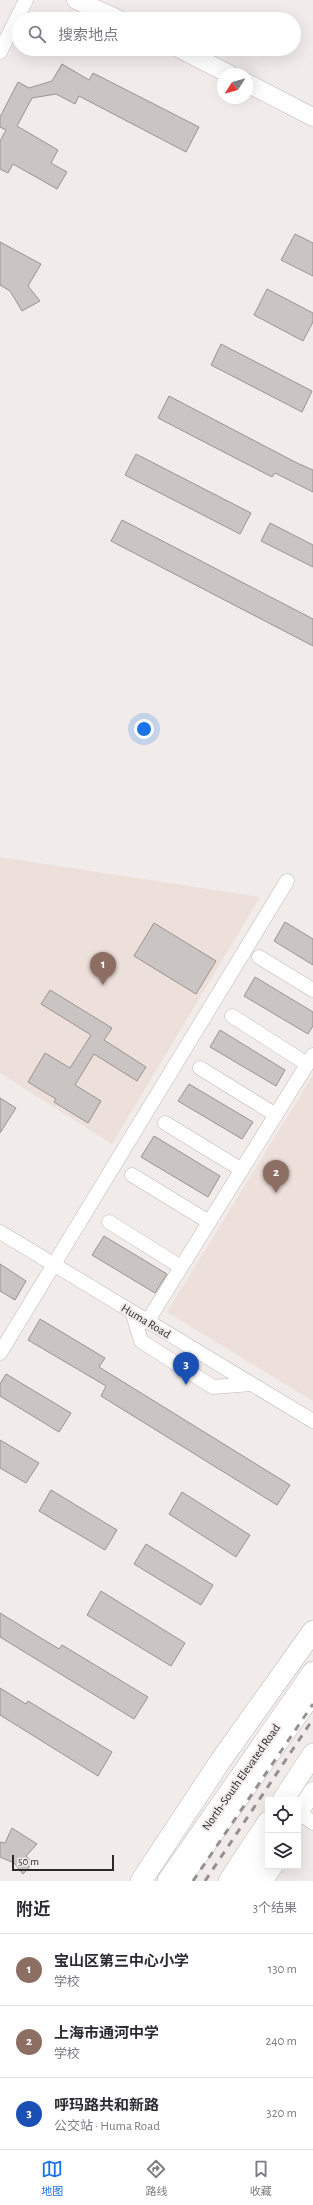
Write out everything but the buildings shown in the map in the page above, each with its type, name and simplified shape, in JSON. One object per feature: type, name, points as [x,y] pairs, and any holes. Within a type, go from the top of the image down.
[{"type":"highway","points":[[141,1881],[221,1760],[313,1631]]},
{"type":"highway","name":"North-South Elevated Road","points":[[168,1881],[313,1672]]},
{"type":"highway","points":[[285,1797],[313,1754]]},
{"type":"highway","points":[[229,1881],[265,1827]]},
{"type":"highway","points":[[262,1881],[270,1869]]},
{"type":"main road","points":[[76,0],[103,12]]},
{"type":"main road","points":[[194,56],[217,68]]},
{"type":"main road","points":[[253,86],[313,117]]},
{"type":"main road","points":[[181,1881],[313,1695]]},
{"type":"main road","points":[[302,1816],[313,1791]]},
{"type":"main road","points":[[247,1881],[265,1857]]},
{"type":"street","points":[[20,12],[26,0]]},
{"type":"street","points":[[0,52],[12,28]]},
{"type":"street","points":[[0,1353],[288,881]]},
{"type":"street","points":[[259,957],[313,990]]},
{"type":"street","points":[[147,1322],[310,1059],[232,1016]]},
{"type":"street","points":[[200,1068],[276,1115]]},
{"type":"street","points":[[165,1123],[242,1170]]},
{"type":"street","points":[[132,1175],[209,1222]]},
{"type":"street","points":[[109,1222],[181,1267]]},
{"type":"street","name":"Huma Road","points":[[0,1232],[133,1314],[313,1421]]},
{"type":"street","points":[[133,1314],[141,1341],[213,1387],[251,1384]]},
{"type":"shaded area","points":[[0,857],[260,897],[112,1144],[0,1073]]},
{"type":"shaded area","points":[[313,1075],[313,1401],[167,1312]]},
{"type":"railway","points":[[193,1881],[313,1704]]},
{"type":"railway","points":[[205,1881],[313,1719]]},
{"type":"place","name":"宝山区第三中心小学","points":[[103,985]]},
{"type":"place","name":"上海市通河中学","points":[[276,1193]]},
{"type":"place","name":"呼玛路共和新路","points":[[186,1385]]}]
